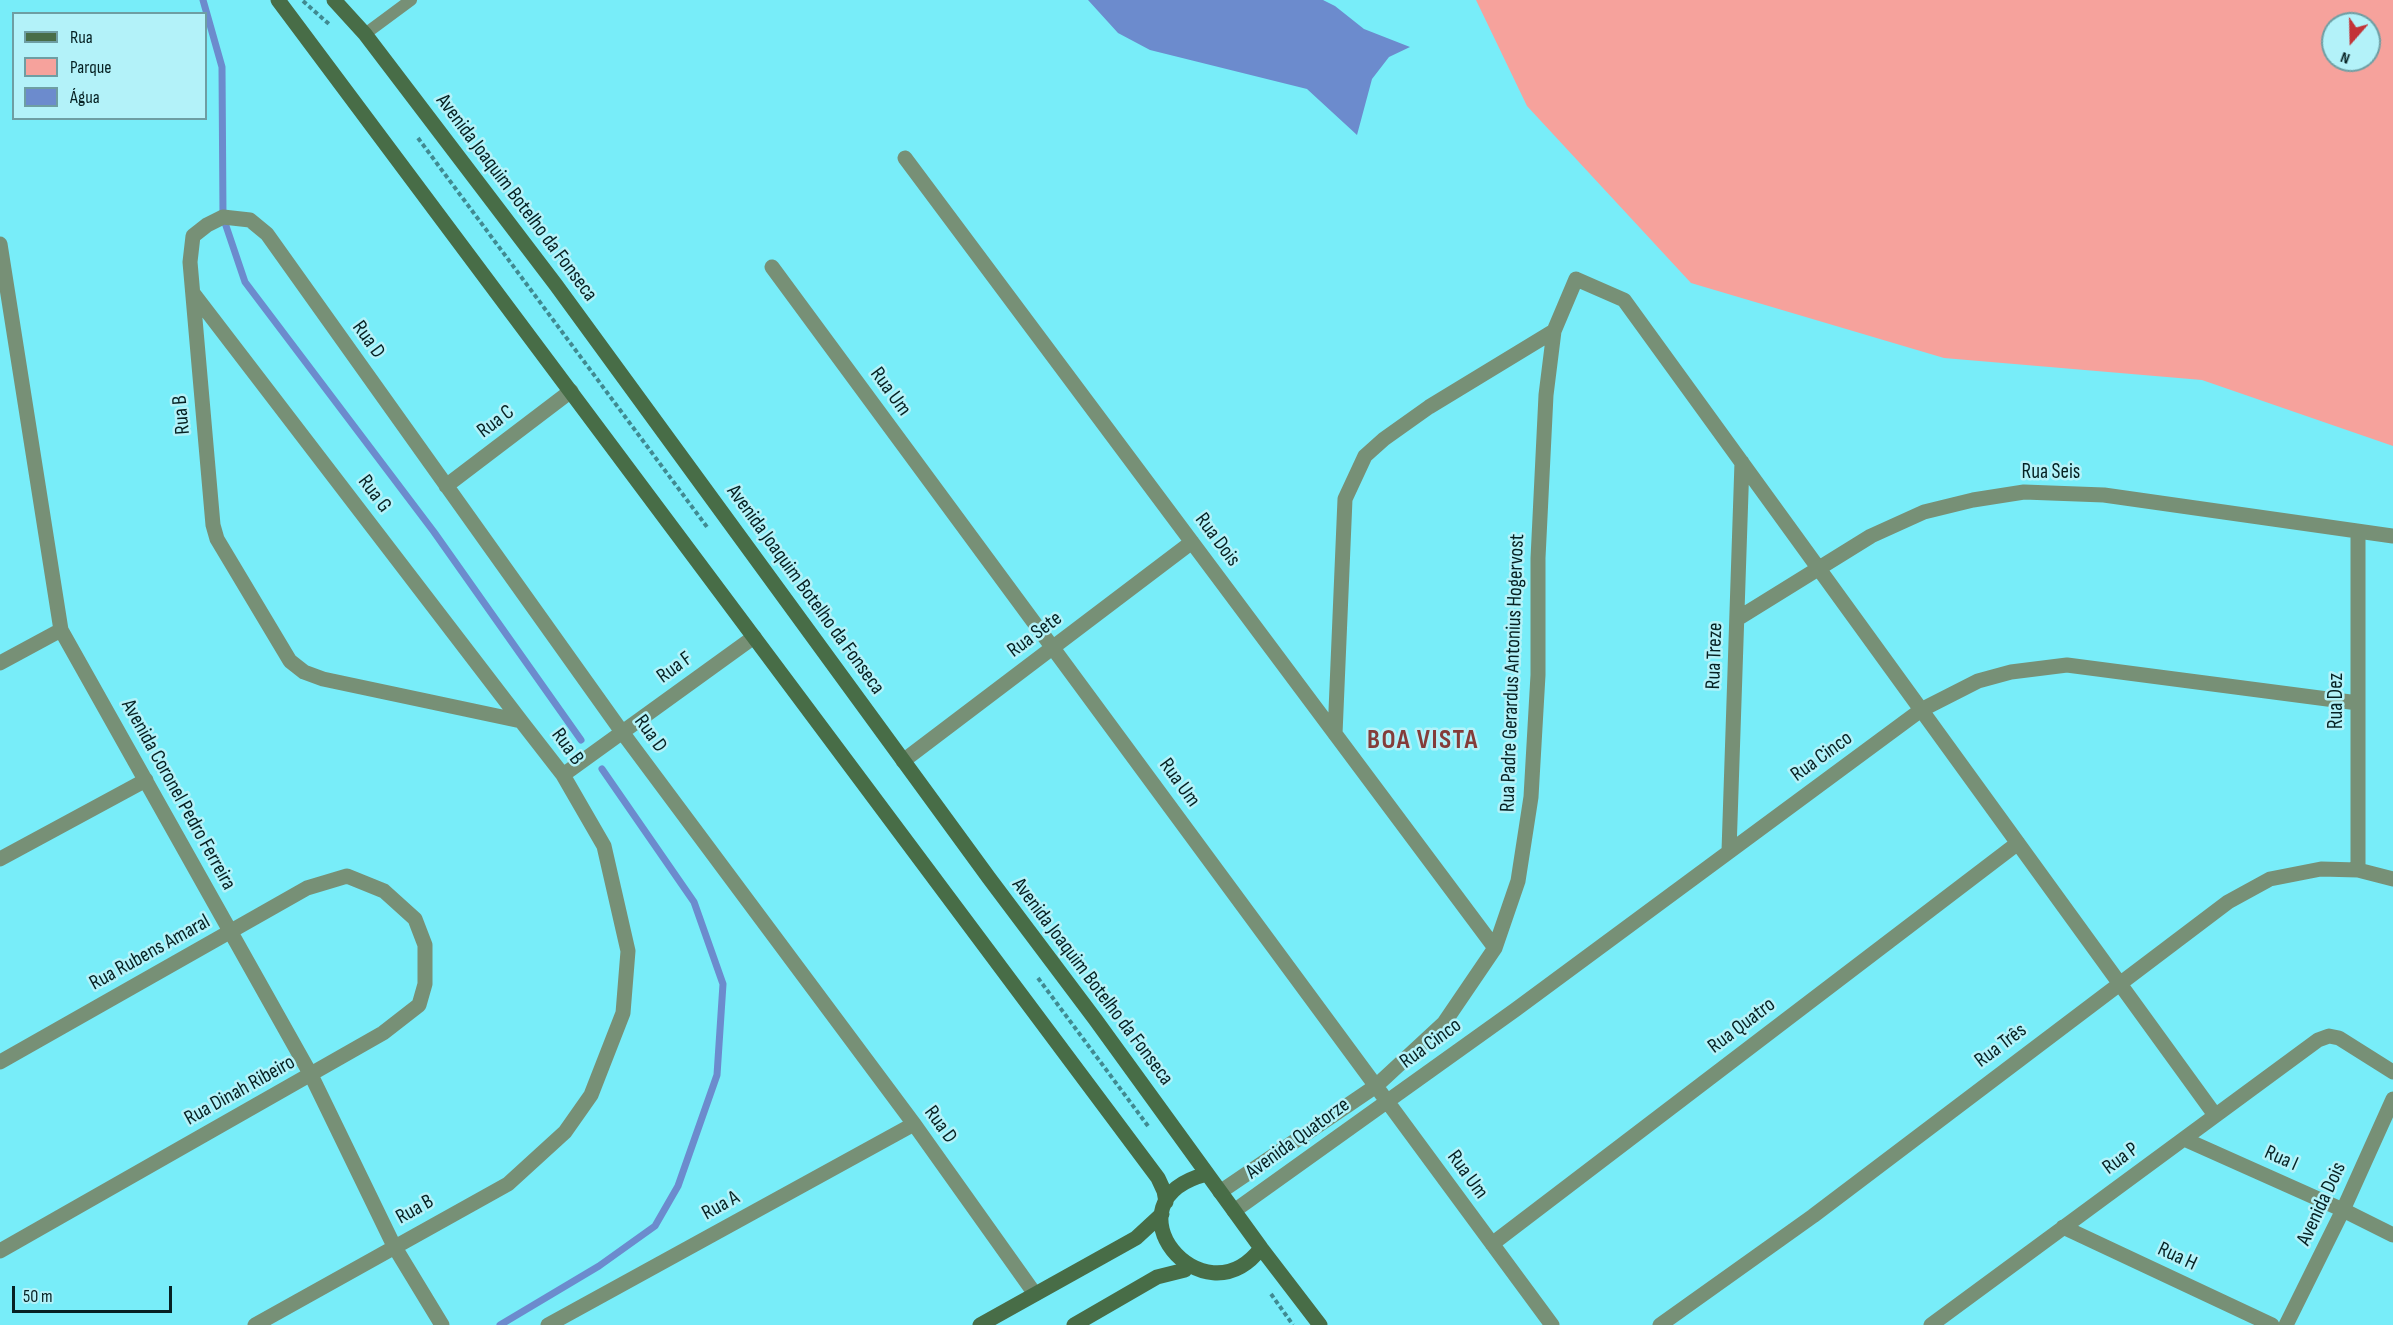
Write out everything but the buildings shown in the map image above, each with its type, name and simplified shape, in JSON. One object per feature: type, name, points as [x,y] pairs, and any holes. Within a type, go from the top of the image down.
[{"type":"street","points":[[278,0],[1158,1178],[1164,1191],[1161,1227],[1167,1251],[1185,1270],[1209,1278],[1234,1274],[1254,1259],[1261,1248]]},
{"type":"street","name":"Avenida Joaquim Botelho da Fonseca","points":[[334,0],[365,34],[556,285],[1233,1211]]},
{"type":"street","name":"Rua Dois","points":[[905,158],[1495,948]]},
{"type":"street","name":"Rua B","points":[[223,217],[207,225],[193,236],[190,261],[216,539],[290,661],[304,672],[323,679],[521,721],[562,775],[604,846],[628,951],[623,1013],[591,1095],[565,1132],[508,1184],[394,1245],[255,1325]]},
{"type":"street","name":"Rua D","points":[[223,217],[250,220],[267,234],[622,732],[914,1124],[1035,1294]]},
{"type":"street","name":"Avenida Coronel Pedro Ferreira","points":[[0,244],[61,630],[311,1075],[394,1245],[442,1325]]},
{"type":"street","name":"Rua Um","points":[[772,267],[1552,1325]]},
{"type":"street","name":"Rua Padre Gerardus Antonius Hogervost","points":[[1220,1192],[1376,1086],[1444,1023],[1495,948],[1518,881],[1531,797],[1538,675],[1538,558],[1546,395],[1554,331],[1576,279],[1624,300],[1742,462]]},
{"type":"street","name":"Rua G","points":[[193,293],[521,721]]},
{"type":"street","points":[[1335,734],[1345,499],[1360,465],[1365,456],[1384,439],[1429,407],[1554,331]]},
{"type":"street","name":"Rua C","points":[[446,486],[571,391]]},
{"type":"street","points":[[1742,462],[2215,1115]]},
{"type":"street","name":"Rua Treze","points":[[1729,852],[1742,462]]},
{"type":"street","name":"Rua Seis","points":[[1737,619],[1871,536],[1924,512],[1973,500],[2024,492],[2104,495],[2393,536]]},
{"type":"street","name":"Rua Dez","points":[[2358,532],[2358,870]]},
{"type":"street","name":"Rua Sete","points":[[903,761],[1192,542]]},
{"type":"street","points":[[0,663],[61,630]]},
{"type":"street","name":"Rua F","points":[[562,775],[754,638]]},
{"type":"street","name":"Rua Cinco","points":[[1387,1101],[1921,710],[1978,681],[2011,672],[2067,666],[2358,703]]},
{"type":"street","points":[[0,860],[146,780]]},
{"type":"street","name":"Rua Quatro","points":[[1492,1244],[2018,843]]},
{"type":"street","name":"Rua Três","points":[[1660,1325],[1813,1216],[2228,902],[2270,879],[2321,869],[2358,870],[2393,879]]},
{"type":"street","name":"Rua Rubens Amaral","points":[[0,1062],[307,888],[347,876],[384,891],[415,919]]},
{"type":"street","name":"Rua Dinah Ribeiro","points":[[0,1251],[383,1033],[419,1005],[425,984],[425,945],[415,919]]},
{"type":"street","name":"Rua P","points":[[1931,1325],[2318,1040],[2329,1036],[2339,1038],[2393,1072]]},
{"type":"street","name":"Avenida Dois","points":[[2286,1325],[2343,1210],[2393,1099]]},
{"type":"street","name":"Avenida Quatorze","points":[[1233,1211],[1387,1101]]},
{"type":"street","name":"Rua A","points":[[548,1325],[914,1124]]},
{"type":"street","name":"Rua I","points":[[2184,1139],[2343,1210],[2393,1235]]},
{"type":"street","points":[[982,1325],[1136,1238],[1164,1208],[1173,1191],[1183,1183],[1207,1174]]},
{"type":"street","points":[[1233,1211],[1320,1325]]},
{"type":"street","name":"Rua H","points":[[2063,1227],[2272,1325]]},
{"type":"street","points":[[1074,1325],[1157,1277],[1185,1270]]},
{"type":"lane","points":[[365,34],[411,0]]},
{"type":"path","points":[[303,0],[336,31]]},
{"type":"path","points":[[415,133],[712,533]]},
{"type":"path","points":[[1031,968],[1152,1132]]},
{"type":"path","points":[[1268,1290],[1293,1325]]},
{"type":"green space","points":[[1476,0],[2393,0],[2393,446],[2202,380],[1944,358],[1691,283],[1527,106]]},
{"type":"water","points":[[1088,0],[1323,0],[1335,6],[1364,29],[1410,47],[1389,57],[1372,79],[1357,135],[1307,89],[1150,50],[1118,33]]},
{"type":"waterway","points":[[203,0],[206,12]]},
{"type":"waterway","points":[[207,14],[222,67],[223,217],[245,282],[434,532],[581,740]]},
{"type":"waterway","points":[[500,1325],[599,1266],[655,1226],[678,1186],[717,1075],[723,984],[694,902],[602,769]]},
{"type":"district","name":"BOA VISTA","points":[[1423,741]]}]
